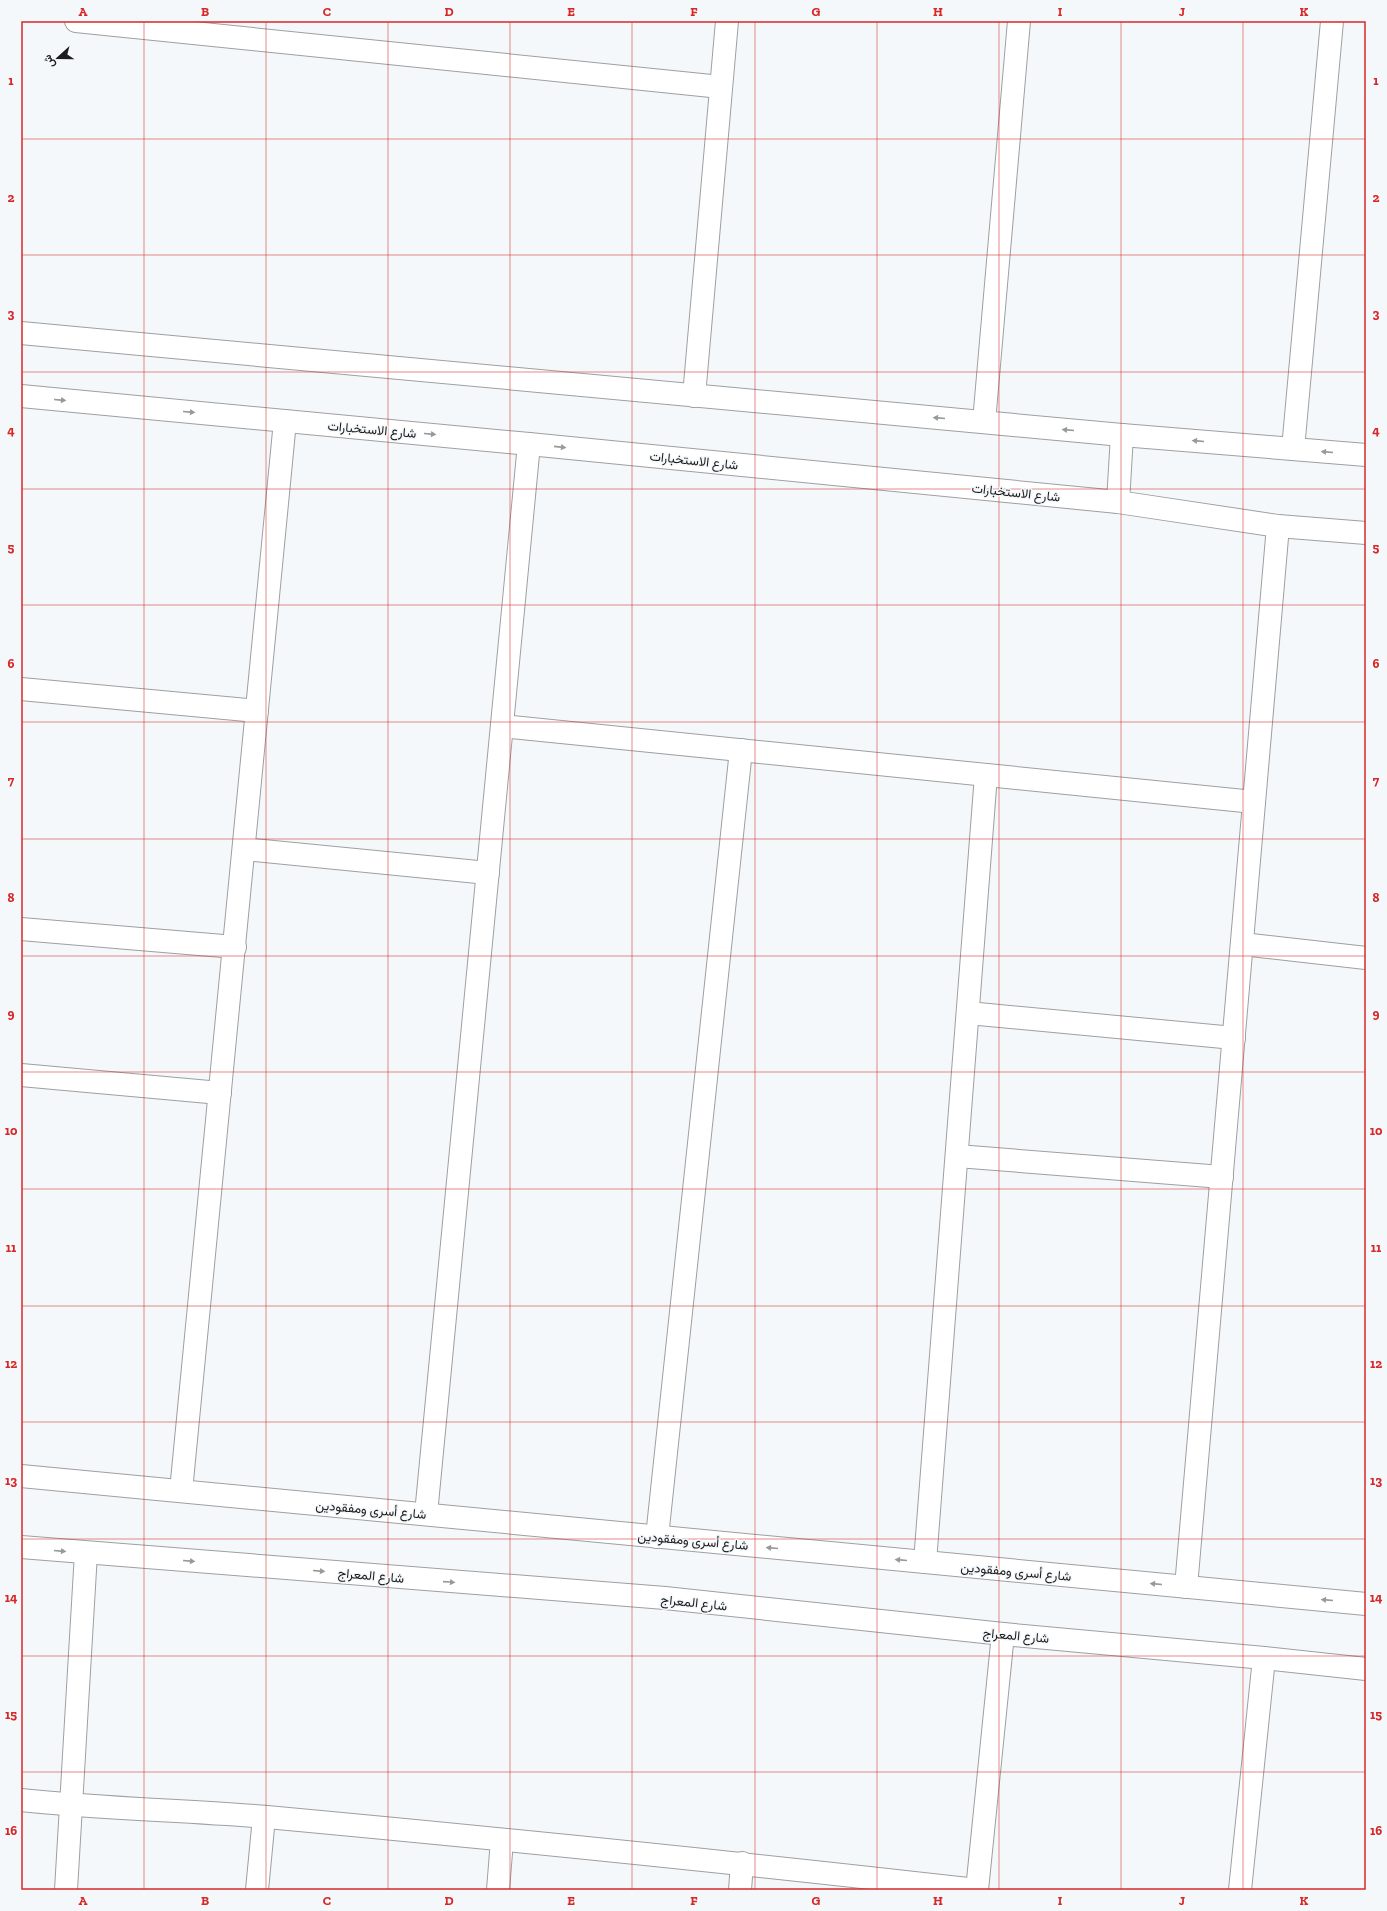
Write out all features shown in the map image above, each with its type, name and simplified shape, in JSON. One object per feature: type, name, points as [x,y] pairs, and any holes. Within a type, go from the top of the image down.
[{"type":"street","points":[[76,21],[204,28],[721,87]]},
{"type":"street","points":[[694,396],[727,21]]},
{"type":"street","points":[[984,422],[1019,21]]},
{"type":"street","points":[[1293,449],[1332,21]]},
{"type":"street","points":[[21,333],[1122,435],[1366,455]]},
{"type":"street","name":"شارع الاستخبارات","points":[[21,396],[1118,502],[1278,526],[1366,532]]},
{"type":"street","points":[[181,1491],[285,421]]},
{"type":"street","points":[[1118,502],[1122,435]]},
{"type":"street","points":[[426,1514],[529,444]]},
{"type":"street","points":[[1186,1587],[1278,526]]},
{"type":"street","points":[[21,689],[257,710]]},
{"type":"street","points":[[502,726],[1254,802]]},
{"type":"street","points":[[657,1537],[741,750]]},
{"type":"street","points":[[925,1562],[986,775]]},
{"type":"street","points":[[244,849],[488,873]]},
{"type":"street","points":[[21,929],[235,947]]},
{"type":"street","points":[[1242,944],[1366,958]]},
{"type":"street","points":[[968,1013],[1234,1038]]},
{"type":"street","points":[[21,1075],[220,1093]]},
{"type":"street","points":[[957,1156],[1222,1177]]},
{"type":"street","name":"شارع أسرى ومفقودين","points":[[21,1476],[1366,1604]]},
{"type":"street","name":"شارع المعراج","points":[[21,1547],[657,1598],[1003,1634],[1366,1669]]},
{"type":"street","points":[[66,1890],[86,1553]]},
{"type":"street","points":[[21,1800],[71,1805],[264,1817],[742,1863],[977,1890],[1003,1634]]},
{"type":"street","points":[[1240,1890],[1264,1658]]},
{"type":"street","points":[[257,1890],[264,1817]]},
{"type":"street","points":[[498,1890],[502,1840]]},
{"type":"street","points":[[740,1890],[742,1863]]}]
